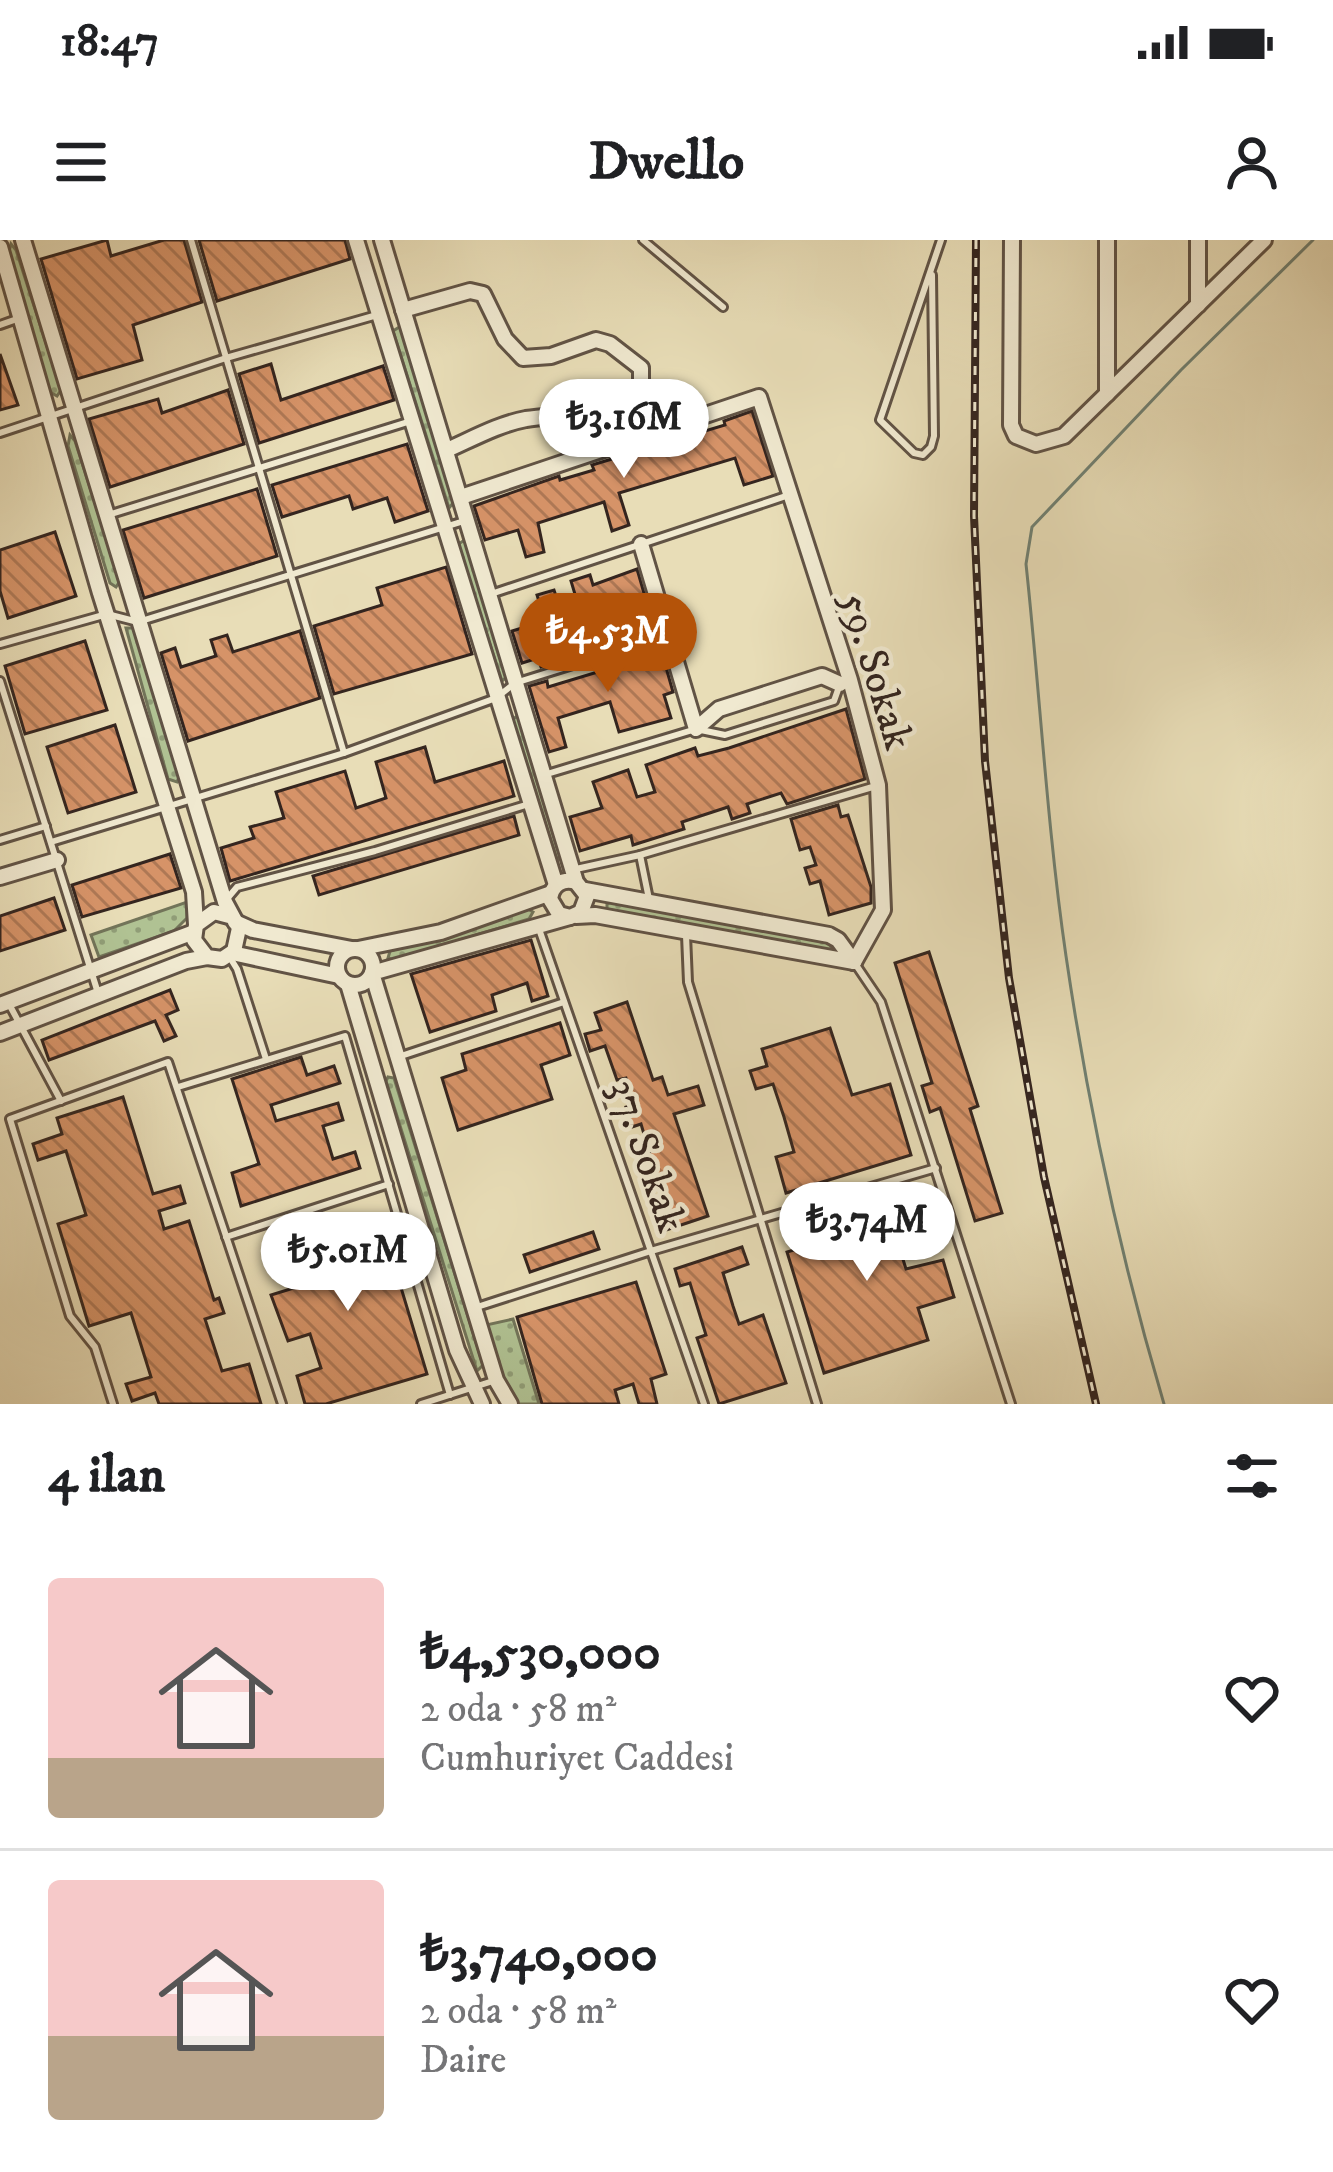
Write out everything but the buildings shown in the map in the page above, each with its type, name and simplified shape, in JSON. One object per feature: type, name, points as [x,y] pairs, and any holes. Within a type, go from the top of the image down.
[{"type":"street","points":[[23,240],[193,799],[240,936],[230,954]]},
{"type":"street","points":[[356,240],[529,804],[554,890],[554,910],[573,916]]},
{"type":"street","points":[[382,240],[515,683],[587,902],[573,916]]},
{"type":"street","points":[[1012,240],[1011,425],[1016,436],[1036,445],[1064,436],[1264,240]]},
{"type":"street","points":[[1106,394],[1107,240]]},
{"type":"street","points":[[1198,240],[1198,305]]},
{"type":"street","points":[[0,247],[194,892],[196,947],[207,957]]},
{"type":"street","points":[[403,310],[470,291],[483,294],[505,339],[523,358],[551,356],[596,340],[610,344],[641,368],[641,385],[624,401],[588,413],[525,419],[446,450]]},
{"type":"street","name":"59. Sokak","points":[[461,496],[759,398],[878,785],[883,910],[854,962]]},
{"type":"street","points":[[641,544],[696,729],[719,709],[822,676],[845,682]]},
{"type":"street","points":[[0,877],[57,860]]},
{"type":"street","points":[[482,1404],[472,1388],[338,960],[355,950],[441,932],[554,890],[564,880],[829,935],[854,962]]},
{"type":"street","points":[[4,1003],[195,929],[214,912],[230,913],[254,930],[368,956],[473,1308],[496,1380],[510,1404]]},
{"type":"street","points":[[0,1033],[19,1022],[207,957],[230,954],[359,985],[372,973],[573,916],[595,915],[854,962]]},
{"type":"lane","points":[[191,240],[344,752]]},
{"type":"lane","points":[[643,240],[723,307]]},
{"type":"lane","points":[[932,275],[934,436],[923,455],[914,453],[880,419],[941,240]]},
{"type":"lane","points":[[0,433],[226,358],[377,315]]},
{"type":"lane","points":[[0,325],[21,318]]},
{"type":"lane","points":[[105,516],[411,421]]},
{"type":"lane","points":[[490,595],[789,495]]},
{"type":"lane","points":[[0,644],[107,614],[138,622],[468,520]]},
{"type":"lane","points":[[51,842],[344,752],[496,698],[515,683],[668,635]]},
{"type":"lane","points":[[0,681],[98,993]]},
{"type":"lane","points":[[544,775],[696,729],[725,735],[834,700],[845,682]]},
{"type":"lane","points":[[578,881],[640,855],[878,785]]},
{"type":"lane","points":[[230,913],[237,887],[529,804]]},
{"type":"lane","points":[[0,840],[46,826]]},
{"type":"lane","points":[[640,855],[649,900]]},
{"type":"lane","name":"37. Sokak","points":[[538,926],[704,1404]]},
{"type":"lane","points":[[686,931],[688,982],[818,1404]]},
{"type":"lane","points":[[230,954],[266,1060]]},
{"type":"lane","points":[[854,962],[881,1002],[1011,1404]]},
{"type":"lane","points":[[395,1058],[564,1002]]},
{"type":"lane","points":[[4,1003],[61,1101]]},
{"type":"lane","points":[[177,1088],[345,1036],[450,1395]]},
{"type":"lane","points":[[113,1404],[95,1347],[70,1316],[10,1119],[168,1062],[282,1404]]},
{"type":"lane","points":[[473,1308],[936,1168]]},
{"type":"lane","points":[[226,1237],[388,1184]]},
{"type":"lane","points":[[422,1404],[496,1380]]},
{"type":"green space","points":[[11,244],[61,390],[57,396],[50,392],[8,255]]},
{"type":"green space","points":[[401,326],[454,502],[449,508],[393,331]]},
{"type":"green space","points":[[70,435],[120,581],[116,587],[110,583],[68,446]]},
{"type":"green space","points":[[463,541],[508,676],[502,681],[457,545]]},
{"type":"green space","points":[[126,628],[134,628],[177,782],[168,779]]},
{"type":"green space","points":[[517,716],[563,852],[557,860],[512,720]]},
{"type":"green space","points":[[613,901],[831,943],[831,951],[607,910]]},
{"type":"green space","points":[[187,902],[187,918],[174,931],[99,957],[91,935]]},
{"type":"green space","points":[[528,909],[533,912],[529,919],[388,958],[390,951]]},
{"type":"green space","points":[[394,1078],[483,1365],[477,1371],[386,1081]]},
{"type":"green space","points":[[513,1319],[539,1404],[517,1404],[502,1376],[486,1325]]},
{"type":"waterway","points":[[1164,1404],[1120,1238],[1075,1012],[1054,858],[1026,564],[1032,527],[1313,240]]},
{"type":"railway","points":[[976,240],[974,516],[985,761],[1009,978],[1044,1177],[1096,1404]]}]
